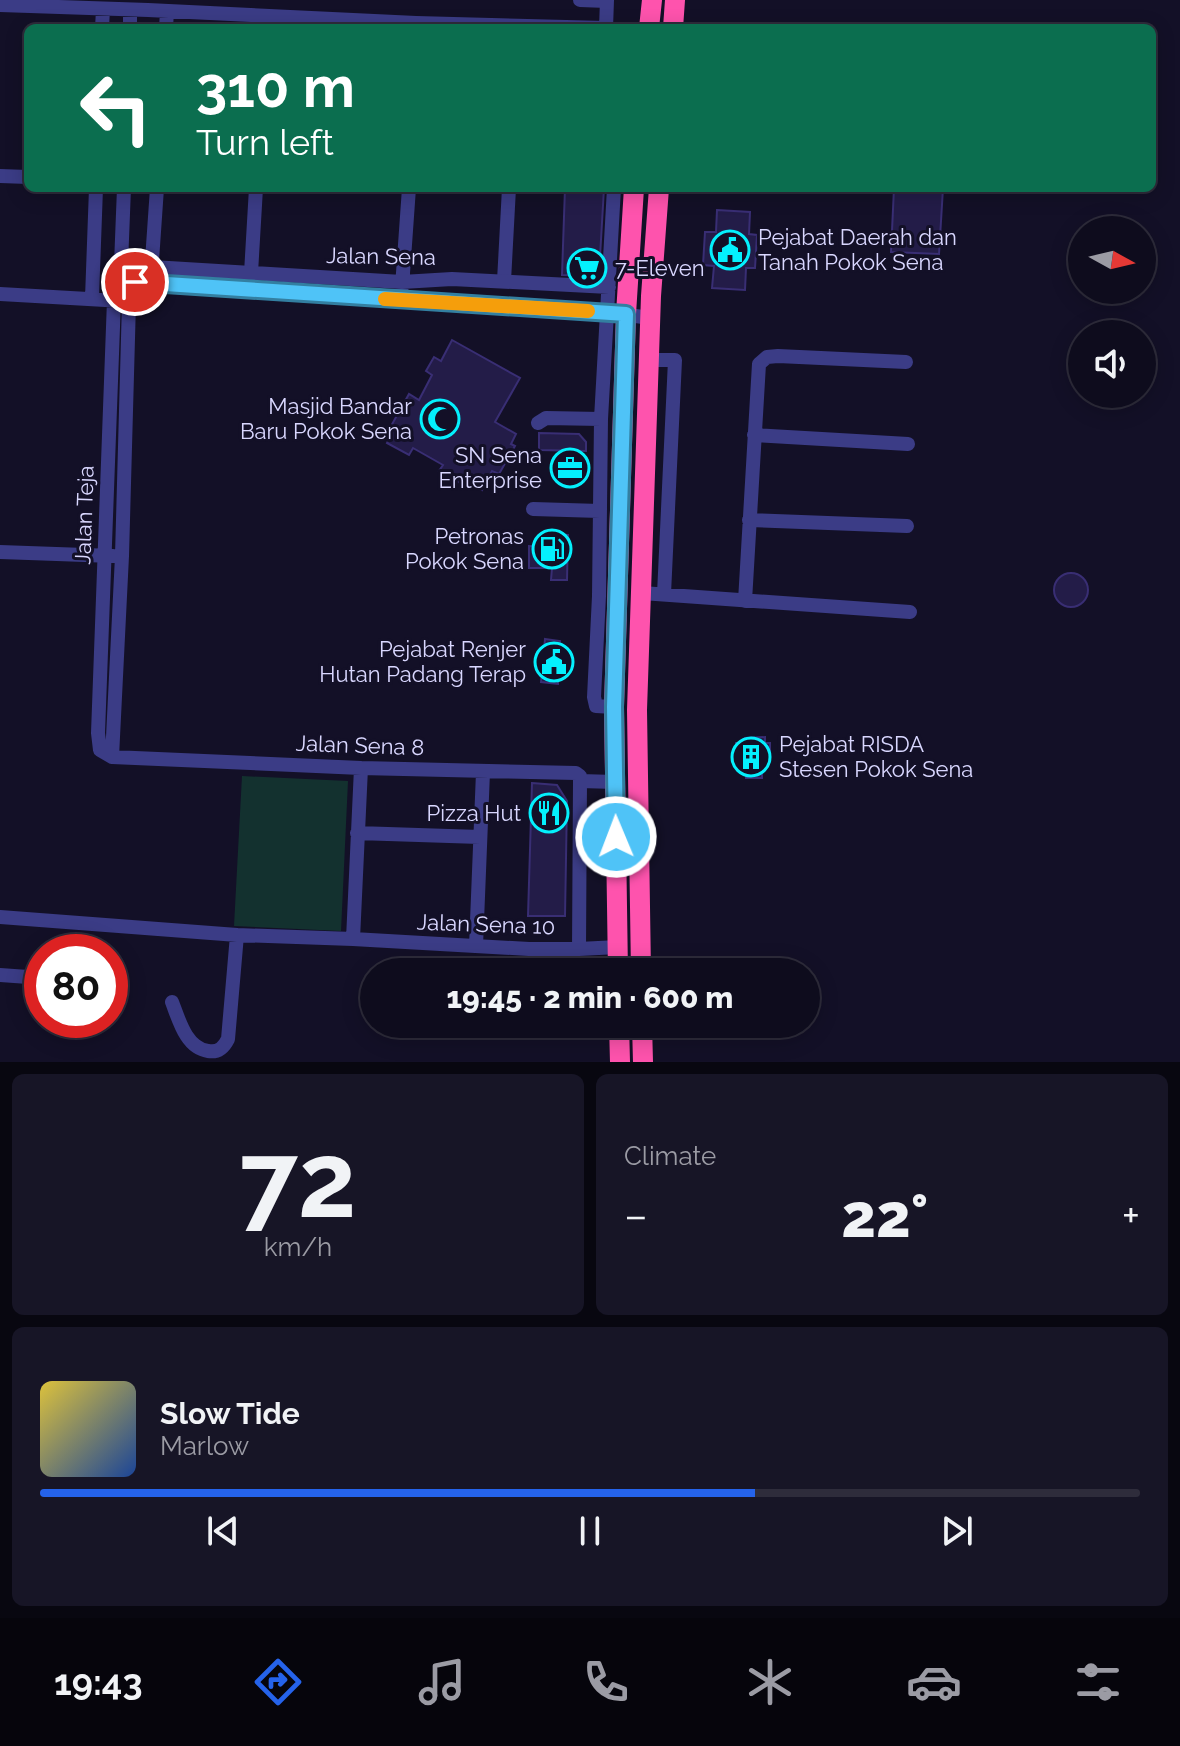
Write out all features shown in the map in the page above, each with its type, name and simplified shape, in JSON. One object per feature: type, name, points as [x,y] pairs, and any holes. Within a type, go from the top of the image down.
[{"type":"highway","points":[[649,24],[652,0]]},
{"type":"highway","points":[[673,24],[675,0]]},
{"type":"highway","points":[[618,958],[609,579],[620,529],[616,313],[633,192]]},
{"type":"highway","points":[[641,958],[637,710],[650,318],[659,192]]},
{"type":"highway","points":[[619,1038],[620,1062]]},
{"type":"highway","points":[[642,1038],[643,1062]]},
{"type":"street","points":[[580,0],[607,1],[606,24]]},
{"type":"street","points":[[0,5],[130,10],[149,5],[167,11],[383,24]]},
{"type":"street","points":[[102,24],[103,9]]},
{"type":"street","points":[[130,10],[130,24]]},
{"type":"street","points":[[166,24],[167,11]]},
{"type":"street","points":[[0,176],[24,177]]},
{"type":"street","points":[[92,298],[96,192]]},
{"type":"street","points":[[121,293],[124,192]]},
{"type":"street","points":[[151,283],[157,192]]},
{"type":"street","points":[[251,273],[256,192]]},
{"type":"street","points":[[402,300],[409,192]]},
{"type":"street","points":[[504,281],[509,192]]},
{"type":"street","points":[[609,579],[599,528],[601,419],[616,313],[609,287],[614,192]]},
{"type":"street","name":"Jalan Sena","points":[[152,267],[402,282],[452,279],[609,287]]},
{"type":"street","points":[[0,294],[92,298],[151,283],[616,313],[650,318]]},
{"type":"street","name":"Jalan Teja","points":[[105,733],[104,555],[121,293]]},
{"type":"street","name":"Jalan Teja","points":[[105,733],[122,556],[121,293]]},
{"type":"street","points":[[745,601],[757,370],[763,359],[778,356],[906,362]]},
{"type":"street","points":[[649,360],[675,360],[664,594]]},
{"type":"street","points":[[538,423],[546,418],[601,419]]},
{"type":"street","points":[[754,435],[908,444]]},
{"type":"street","points":[[646,463],[670,465]]},
{"type":"street","points":[[533,509],[600,511]]},
{"type":"street","points":[[749,520],[907,526]]},
{"type":"street","points":[[599,528],[620,529]]},
{"type":"street","points":[[0,552],[122,556]]},
{"type":"street","points":[[642,593],[910,612]]},
{"type":"street","name":"Jalan Sena 8","points":[[105,733],[98,747],[112,757],[361,768],[576,773],[580,781]]},
{"type":"street","points":[[353,939],[361,768]]},
{"type":"street","points":[[476,946],[483,772]]},
{"type":"street","points":[[579,949],[580,781],[615,782]]},
{"type":"street","points":[[357,833],[480,837]]},
{"type":"street","name":"Jalan Sena 10","points":[[0,917],[237,935],[476,946],[618,947]]},
{"type":"street","points":[[172,1002],[183,1029],[196,1048],[216,1052],[224,1047],[228,1039],[237,935]]},
{"type":"street","points":[[0,975],[24,977]]},
{"type":"green space","points":[[242,776],[348,781],[341,931],[234,926]]},
{"type":"building","points":[[565,192],[604,192],[599,274],[562,275]]},
{"type":"building","points":[[894,192],[943,192],[939,254],[891,252]]},
{"type":"building","name":"Pejabat Daerah dan Tanah Pokok Sena","points":[[717,210],[750,212],[749,234],[757,235],[755,268],[746,268],[745,290],[712,288],[714,266],[703,265],[705,232],[716,232]]},
{"type":"building","name":"Masjid Bandar Baru Pokok Sena","points":[[452,340],[520,378],[495,422],[516,434],[511,444],[515,446],[499,474],[492,471],[482,490],[465,480],[462,484],[439,471],[443,465],[413,448],[409,455],[387,443],[390,437],[386,435],[409,394],[419,400],[432,375],[426,371],[434,357],[441,361]]},
{"type":"building","points":[[539,433],[579,434],[586,442],[586,451],[539,450]]},
{"type":"building","points":[[553,534],[568,535],[567,580],[551,580],[552,568],[529,568],[529,546],[552,547]]},
{"type":"building","points":[[1071,573],[1083,578],[1088,590],[1083,602],[1071,607],[1059,602],[1054,590],[1059,578]]},
{"type":"building","name":"Pejabat Renjer Hutan Padang Terap","points":[[545,639],[560,641],[558,656],[565,657],[564,668],[559,667],[558,684],[541,682]]},
{"type":"building","name":"Pejabat RISDA Stesen Pokok Sena","points":[[765,737],[765,743],[770,743],[770,753],[765,753],[765,761],[762,761],[762,778],[746,778],[746,761],[736,761],[736,743],[745,743],[745,738]]},
{"type":"building","points":[[532,783],[557,785],[567,801],[565,916],[528,916]]},
{"type":"slow traffic","points":[[385,299],[588,311]]},
{"type":"place","name":"Pejabat Daerah dan Tanah Pokok Sena","points":[[730,250]]},
{"type":"place","name":"7-Eleven","points":[[587,268]]},
{"type":"place","name":"Masjid Bandar Baru Pokok Sena","points":[[440,419]]},
{"type":"place","name":"SN Sena Enterprise","points":[[570,468]]},
{"type":"place","name":"Petronas Pokok Sena","points":[[552,549]]},
{"type":"place","name":"Pejabat Renjer Hutan Padang Terap","points":[[554,662]]},
{"type":"place","name":"Pejabat RISDA Stesen Pokok Sena","points":[[751,757]]},
{"type":"place","name":"Pizza Hut","points":[[549,813]]},
{"type":"route","points":[[135,282],[626,314],[614,707],[616,837]]}]
